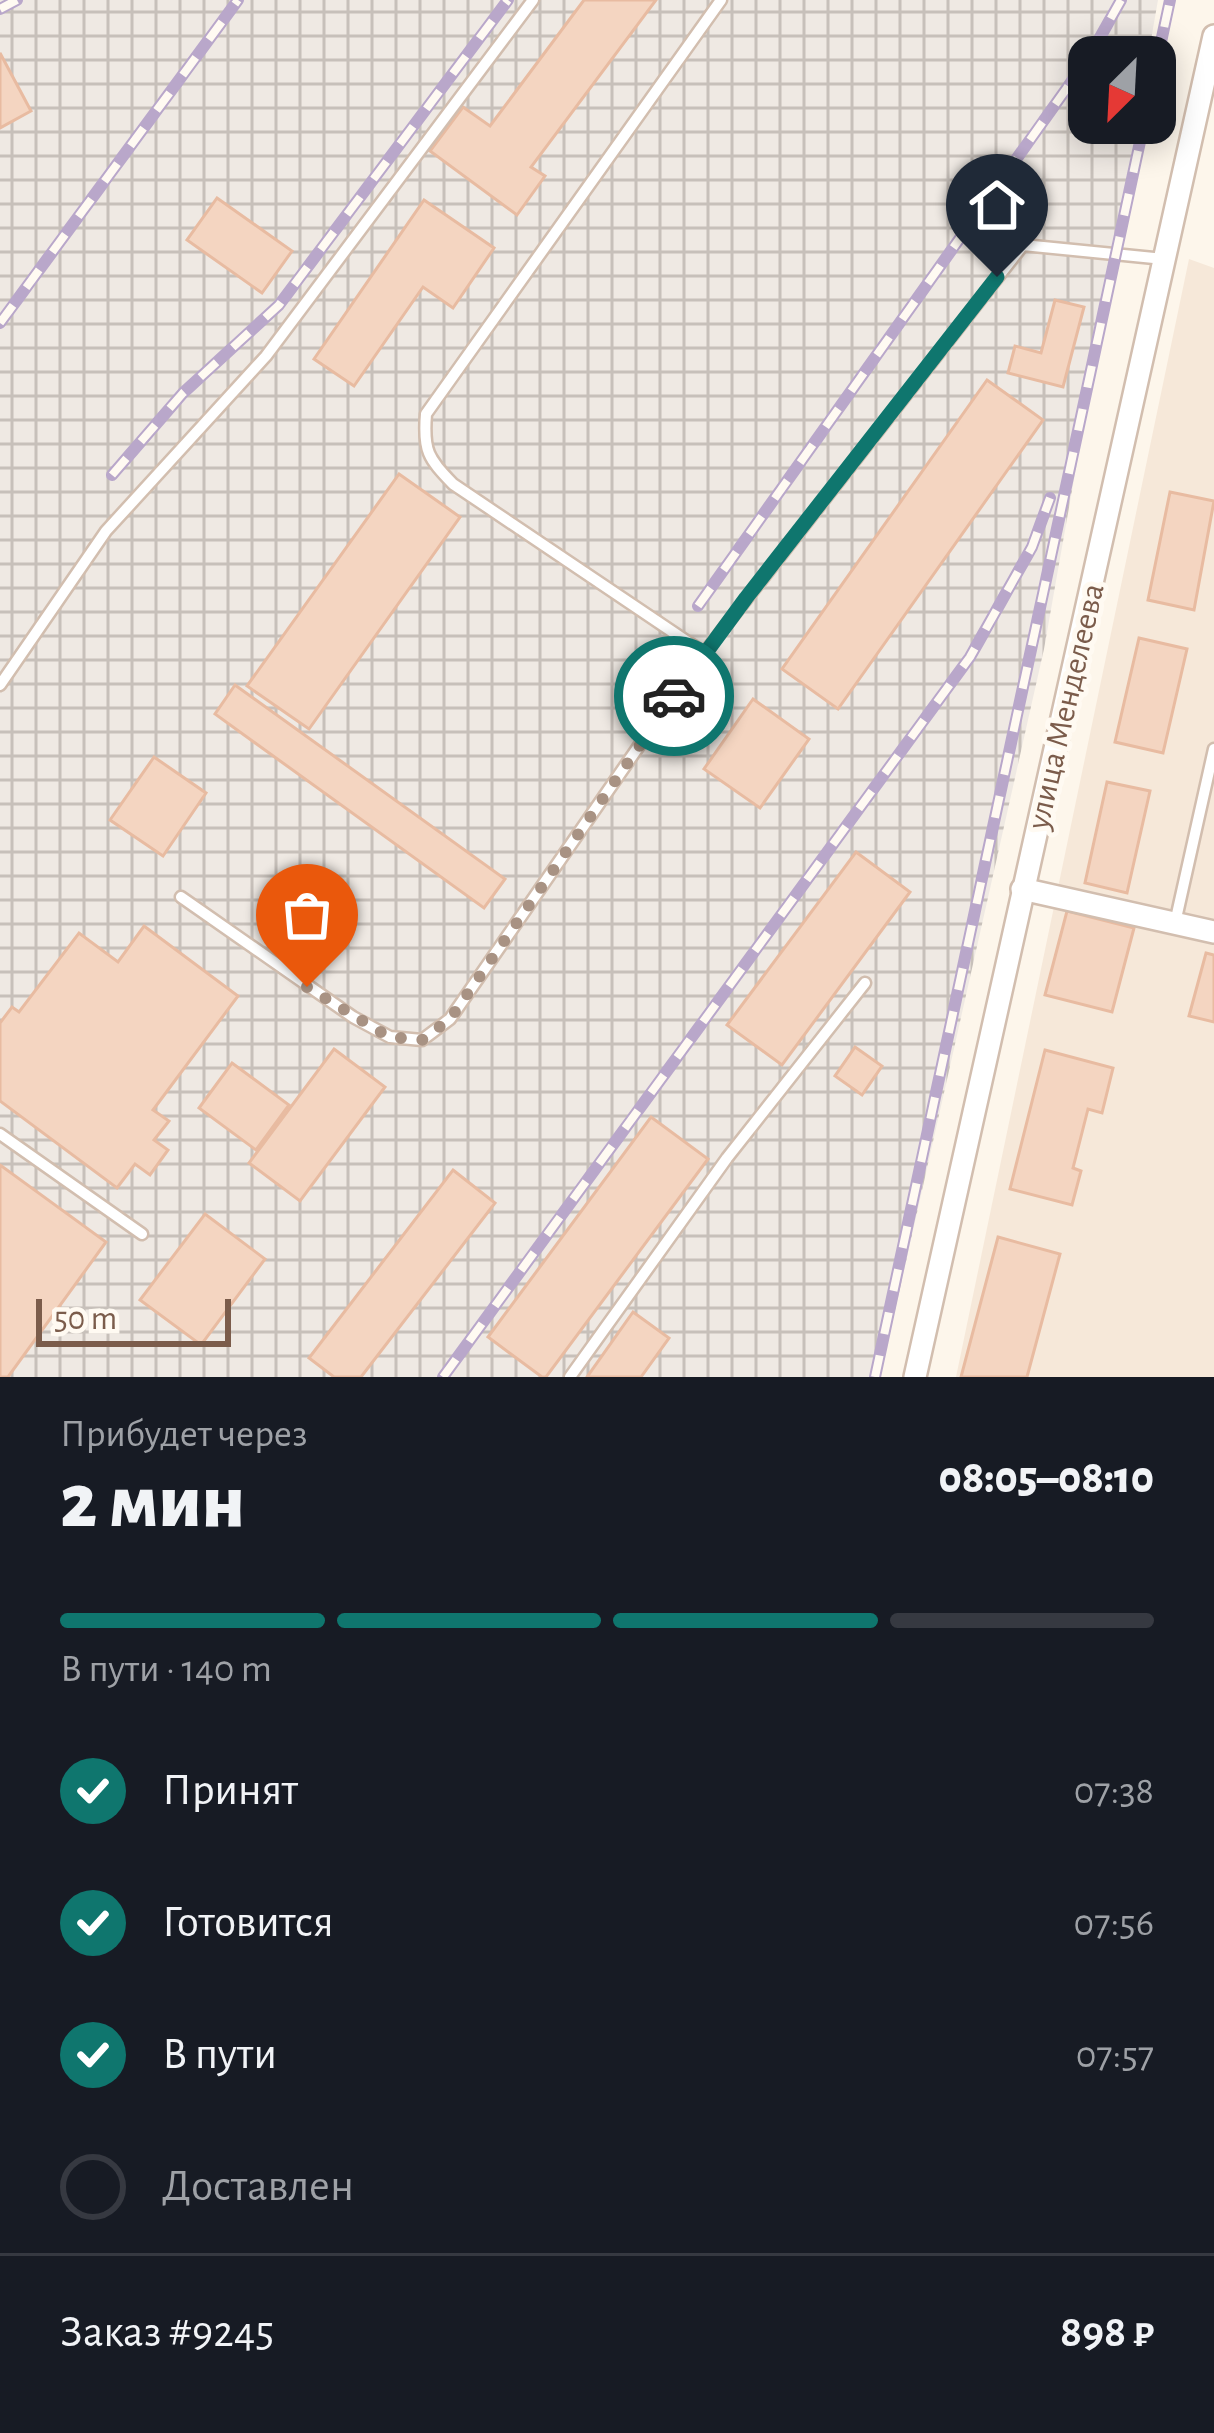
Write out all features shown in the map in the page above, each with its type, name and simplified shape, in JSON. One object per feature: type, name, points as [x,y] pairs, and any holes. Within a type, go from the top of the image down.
[{"type":"street","name":"улица Менделеева","points":[[914,1377],[1214,36]]},
{"type":"street","points":[[1022,890],[1214,932]]},
{"type":"lane","points":[[0,685],[106,531],[266,356],[533,0]]},
{"type":"lane","points":[[704,653],[453,484],[429,459],[424,437],[427,414],[721,0]]},
{"type":"lane","points":[[181,897],[353,1017],[389,1037],[422,1040],[450,1019],[704,653],[1023,245],[1164,260]]},
{"type":"lane","points":[[1175,923],[1214,749]]},
{"type":"lane","points":[[571,1377],[727,1158],[865,983]]},
{"type":"lane","points":[[0,1134],[142,1234]]},
{"type":"shaded area","points":[[0,0],[1158,0],[1152,36],[1068,36],[1068,144],[1133,144],[1044,649],[880,1377],[0,1377]]},
{"type":"shaded area","points":[[1189,259],[1214,268],[1214,1377],[956,1377]]},
{"type":"building","points":[[584,0],[656,0],[531,167],[545,176],[517,215],[430,151],[463,107],[490,126]]},
{"type":"building","points":[[0,53],[31,111],[0,128]]},
{"type":"building","points":[[217,198],[292,251],[262,293],[187,240]]},
{"type":"building","points":[[424,200],[494,248],[453,308],[423,287],[354,386],[314,359]]},
{"type":"building","points":[[1055,300],[1084,307],[1063,387],[1008,373],[1015,346],[1041,353]]},
{"type":"building","points":[[987,380],[1043,420],[838,709],[782,669]]},
{"type":"building","points":[[399,474],[460,517],[309,729],[247,686]]},
{"type":"building","points":[[1170,492],[1214,501],[1194,610],[1148,600]]},
{"type":"building","points":[[1139,638],[1187,649],[1163,753],[1115,742]]},
{"type":"building","points":[[235,685],[505,879],[484,908],[215,714]]},
{"type":"building","points":[[753,699],[809,739],[760,808],[704,769]]},
{"type":"building","points":[[154,757],[206,793],[163,856],[110,820]]},
{"type":"building","points":[[1107,782],[1150,791],[1127,893],[1085,883]]},
{"type":"building","points":[[856,852],[910,892],[782,1065],[727,1025]]},
{"type":"building","points":[[1067,911],[1134,928],[1112,1012],[1045,995]]},
{"type":"building","points":[[144,926],[238,996],[153,1110],[169,1121],[154,1140],[168,1150],[150,1175],[135,1164],[117,1188],[0,1101],[0,1023],[12,1007],[19,1012],[79,933],[118,962]]},
{"type":"building","points":[[1206,953],[1214,955],[1214,1022],[1189,1016]]},
{"type":"building","points":[[855,1047],[882,1066],[862,1095],[835,1076]]},
{"type":"building","points":[[334,1049],[385,1087],[300,1201],[249,1163]]},
{"type":"building","points":[[1045,1050],[1113,1068],[1102,1113],[1088,1109],[1073,1168],[1081,1171],[1072,1205],[1010,1189]]},
{"type":"building","points":[[232,1063],[289,1105],[256,1150],[199,1108]]},
{"type":"building","points":[[651,1117],[708,1159],[542,1377],[488,1337]]},
{"type":"building","points":[[0,1165],[106,1242],[8,1377],[0,1377]]},
{"type":"building","points":[[453,1170],[495,1203],[361,1377],[334,1377],[309,1358]]},
{"type":"building","points":[[205,1214],[265,1259],[201,1345],[140,1300]]},
{"type":"building","points":[[998,1237],[1060,1254],[1027,1377],[961,1377]]},
{"type":"building","points":[[633,1312],[669,1338],[641,1377],[587,1377]]},
{"type":"railway","points":[[0,9],[17,0]]},
{"type":"railway","points":[[0,323],[238,0]]},
{"type":"railway","points":[[112,475],[183,393],[279,305],[508,0]]},
{"type":"railway","points":[[1101,36],[1121,0]]},
{"type":"railway","points":[[1162,36],[1170,0]]},
{"type":"railway","points":[[698,606],[1068,86]]},
{"type":"railway","points":[[875,1377],[1139,144]]},
{"type":"railway","points":[[443,1377],[970,657],[1032,547],[1050,498]]},
{"type":"way so far","points":[[307,987],[389,1037],[422,1040],[450,1019],[674,696]]},
{"type":"route","points":[[674,696],[997,277]]}]
